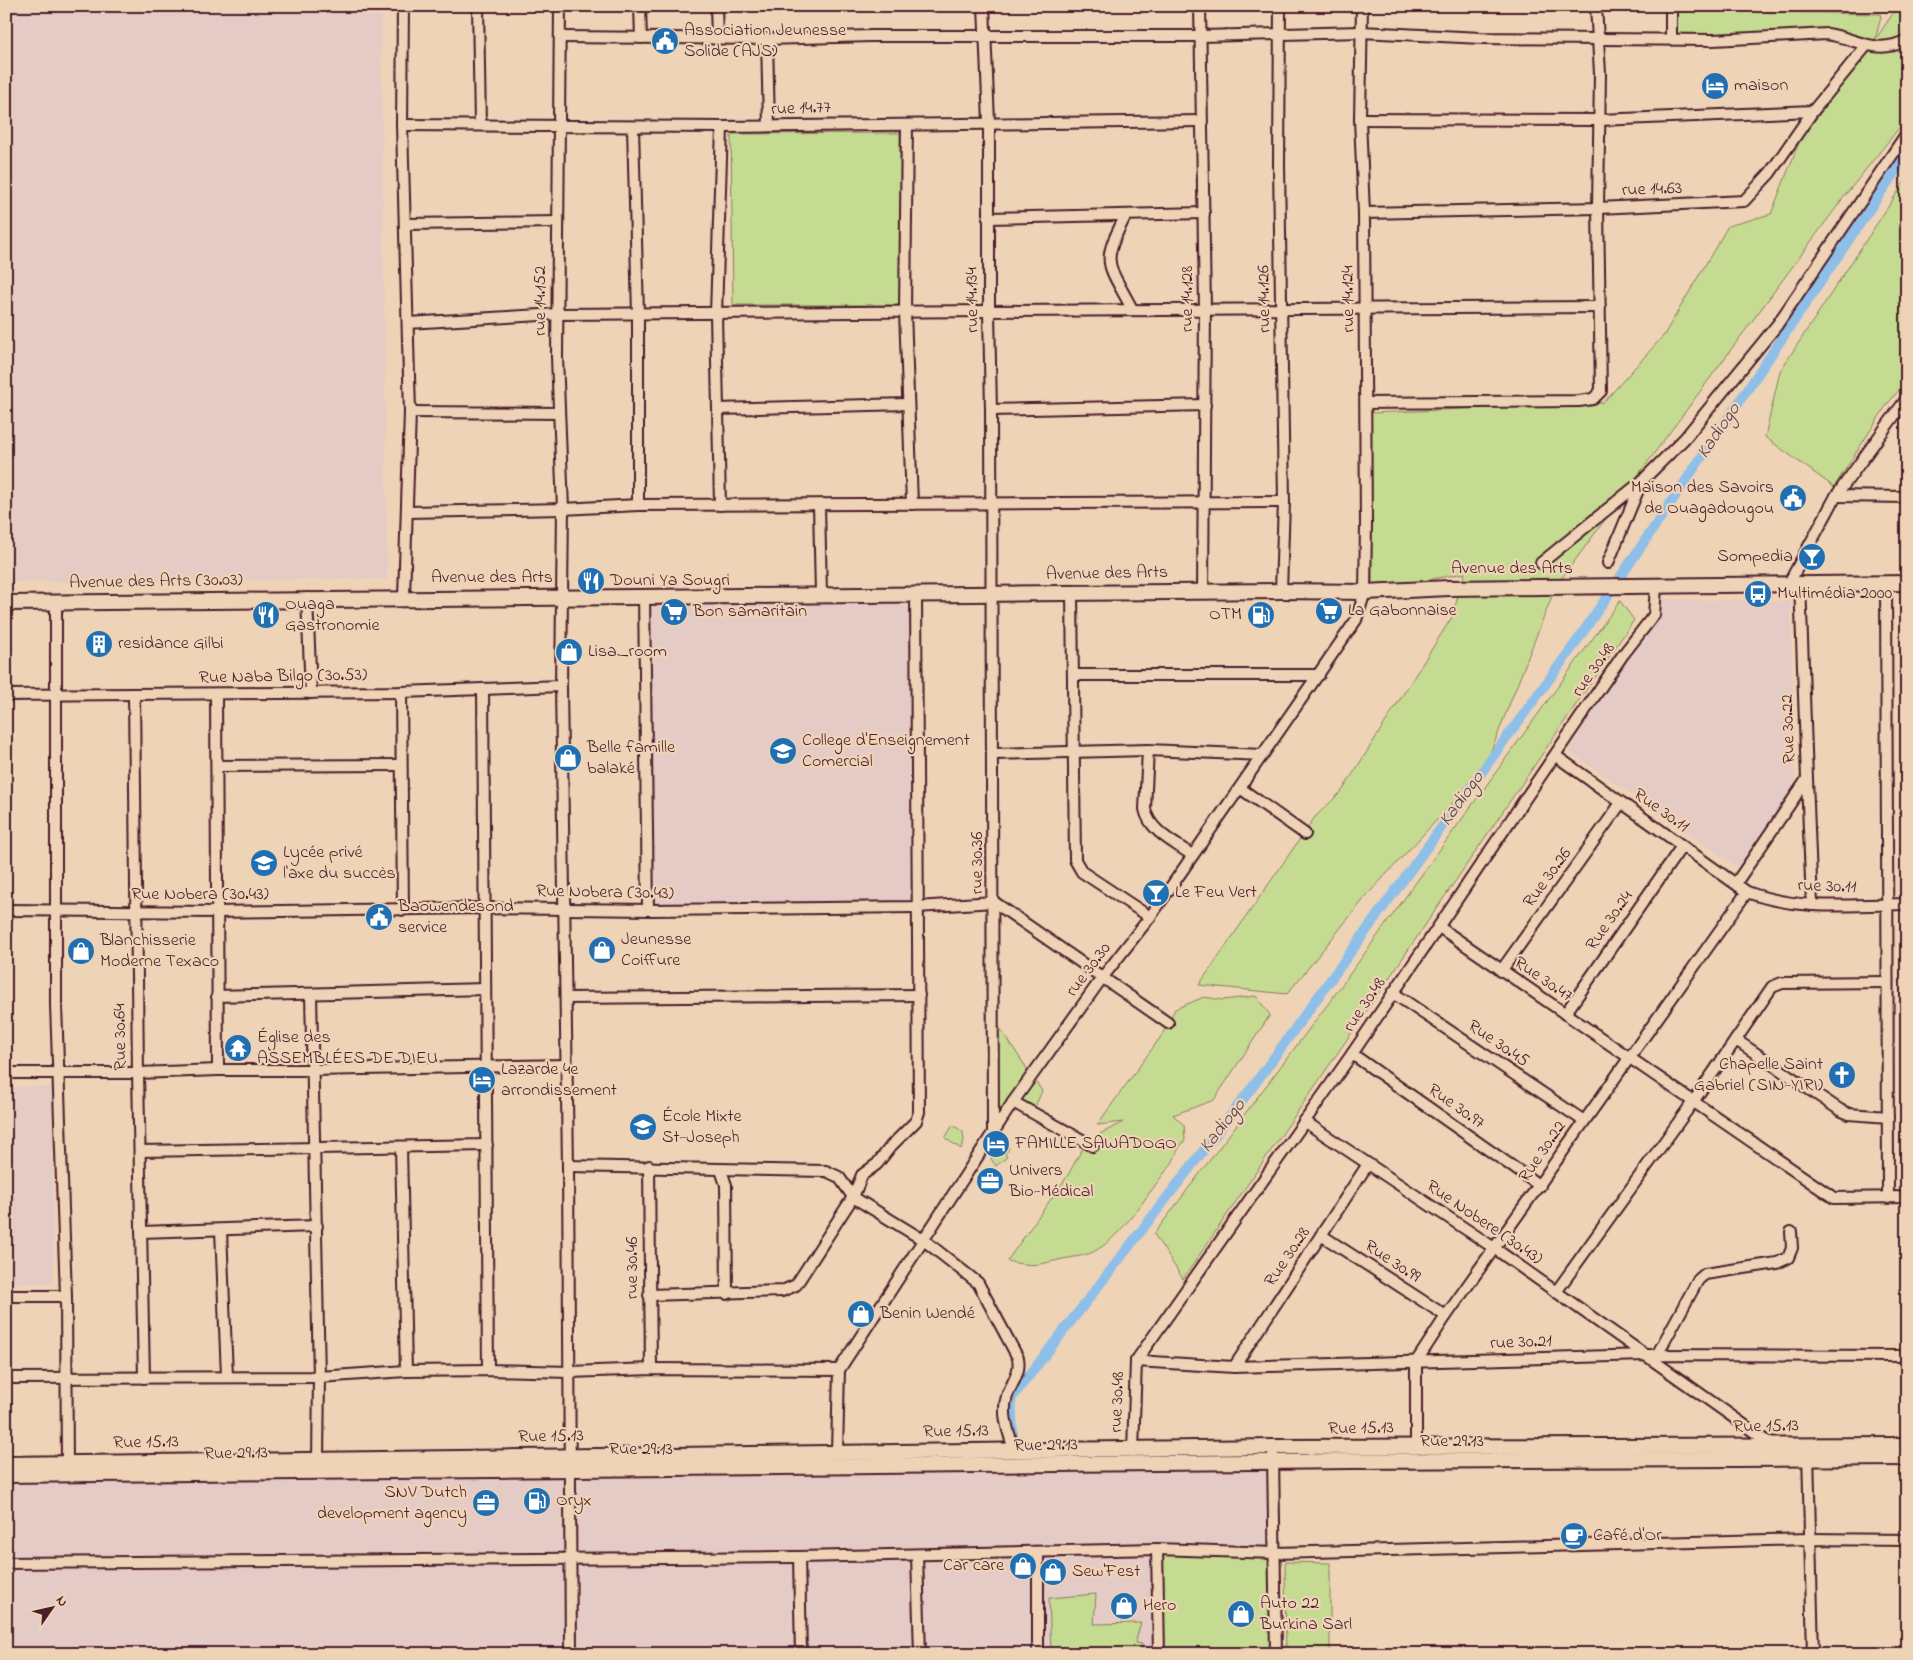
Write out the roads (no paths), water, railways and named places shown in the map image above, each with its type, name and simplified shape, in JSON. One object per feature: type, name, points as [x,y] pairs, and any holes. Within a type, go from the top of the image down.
[{"type":"main road","name":"Avenue des Arts","points":[[307,598],[1072,594],[1203,591],[1365,592],[1449,588],[1907,583]]},
{"type":"main road","name":"Avenue des Arts (30.03)","points":[[6,603],[307,598]]},
{"type":"main road","name":"Rue 15.13","points":[[6,1464],[67,1469],[318,1460],[570,1462],[837,1452],[1133,1451],[1273,1447],[1774,1446],[1808,1452],[1907,1445]]},
{"type":"main road","name":"Rue 29.13","points":[[6,1476],[67,1469],[570,1462],[1273,1462],[1808,1452],[1907,1458]]},
{"type":"street","points":[[403,6],[402,124],[410,412],[404,597]]},
{"type":"street","points":[[478,6],[480,125]]},
{"type":"street","name":"rue 14.152","points":[[560,6],[558,413],[563,509],[561,686],[563,908],[566,998],[565,1065],[568,1166],[571,1654]]},
{"type":"street","points":[[640,6],[641,38]]},
{"type":"street","points":[[716,6],[717,37]]},
{"type":"street","name":"rue 14.134","points":[[984,6],[989,122],[988,218],[992,410],[991,593]]},
{"type":"street","name":"rue 14.128","points":[[1200,6],[1202,36],[1201,121],[1205,308],[1203,591]]},
{"type":"street","name":"rue 14.126","points":[[1280,6],[1278,165],[1284,502],[1281,591]]},
{"type":"street","name":"rue 14.124","points":[[1362,6],[1360,119],[1364,213],[1365,592]]},
{"type":"street","points":[[1366,403],[1593,399],[1601,391],[1598,208],[1600,73],[1596,39],[1596,6]]},
{"type":"street","points":[[1671,6],[1671,39]]},
{"type":"street","points":[[561,37],[717,37],[768,39],[1202,36],[1361,32],[1442,37],[1713,40],[1827,34],[1843,37],[1866,46],[1892,47],[1907,40]]},
{"type":"street","points":[[768,39],[769,126]]},
{"type":"street","name":"rue 14.63","points":[[1364,213],[1598,208],[1744,201],[1770,172],[1813,111],[1866,46]]},
{"type":"street","points":[[1360,119],[1599,120],[1813,111]]},
{"type":"street","name":"rue 14.77","points":[[402,124],[633,127],[1201,121]]},
{"type":"street","points":[[907,125],[905,312],[912,504]]},
{"type":"street","points":[[720,505],[716,314],[722,126]]},
{"type":"street","points":[[633,127],[638,314],[638,504]]},
{"type":"street","points":[[1541,563],[1641,482],[1685,438],[1777,325],[1907,133]]},
{"type":"street","points":[[988,218],[1204,213]]},
{"type":"street","points":[[1126,215],[1112,241],[1108,261],[1132,309]]},
{"type":"street","points":[[406,224],[558,222]]},
{"type":"street","points":[[408,323],[558,314],[989,312],[1205,308],[1600,307]]},
{"type":"street","points":[[1795,583],[1836,496],[1907,398]]},
{"type":"street","points":[[718,409],[907,404]]},
{"type":"street","points":[[992,410],[1205,404]]},
{"type":"street","points":[[410,412],[558,413]]},
{"type":"street","points":[[1608,562],[1641,482]]},
{"type":"street","points":[[1836,496],[1907,496]]},
{"type":"street","points":[[407,512],[563,509],[638,504],[819,505],[1204,501],[1284,502]]},
{"type":"street","points":[[819,505],[821,594]]},
{"type":"street","name":"Rue 30.22","points":[[1736,883],[1807,780],[1795,583]]},
{"type":"street","points":[[1886,583],[1889,905],[1887,982],[1888,1198]]},
{"type":"street","name":"rue 30.48","points":[[1133,1451],[1136,1361],[1352,1054],[1556,756],[1622,656],[1650,623],[1654,615],[1656,587]]},
{"type":"street","name":"rue 30.30","points":[[839,1370],[1013,1102],[1102,978],[1150,917],[1319,675],[1356,620],[1365,592]]},
{"type":"street","name":"rue 30.36","points":[[991,593],[994,902],[993,1133]]},
{"type":"street","points":[[649,1296],[782,1291],[796,1285],[853,1196],[862,1175],[877,1164],[891,1146],[916,1121],[919,1112],[919,995],[916,594]]},
{"type":"street","points":[[1072,594],[1075,860],[1082,872],[1150,917]]},
{"type":"street","points":[[644,595],[648,909]]},
{"type":"street","points":[[307,598],[311,692]]},
{"type":"street","points":[[56,602],[58,1073],[66,1296],[67,1469]]},
{"type":"street","points":[[1073,675],[1319,675]]},
{"type":"street","name":"Rue Naba Bilgo (30.53)","points":[[6,695],[401,692],[561,686]]},
{"type":"street","points":[[483,689],[488,1370]]},
{"type":"street","points":[[401,692],[400,765],[403,910]]},
{"type":"street","points":[[216,694],[218,1070]]},
{"type":"street","name":"Rue 30.64","points":[[134,695],[138,1073],[144,1378]]},
{"type":"street","points":[[993,754],[1148,750],[1262,755]]},
{"type":"street","points":[[1148,750],[1146,818],[1151,826],[1192,855]]},
{"type":"street","name":"Rue 30.11","points":[[1556,756],[1747,892]]},
{"type":"street","points":[[217,766],[400,765]]},
{"type":"street","points":[[1807,780],[1812,905]]},
{"type":"street","points":[[1240,788],[1305,834]]},
{"type":"street","name":"Rue 30.26","points":[[1500,971],[1621,803]]},
{"type":"street","name":"Rue 30.24","points":[[1565,1014],[1682,846]]},
{"type":"street","name":"Rue 30.22","points":[[1416,1362],[1446,1316],[1747,892]]},
{"type":"street","name":"rue 30.11","points":[[1747,892],[1762,898],[1812,905],[1907,904]]},
{"type":"street","points":[[994,902],[1168,1023]]},
{"type":"street","name":"Rue Nobera (30.43)","points":[[6,910],[216,912],[484,908],[917,907],[994,902]]},
{"type":"street","name":"Rue 30.47","points":[[1439,927],[1500,971],[1834,1198],[1907,1197]]},
{"type":"street","points":[[1556,1292],[1693,1102],[1772,987],[1778,983],[1887,982]]},
{"type":"street","points":[[217,996],[485,989]]},
{"type":"street","name":"Rue 30.45","points":[[1393,993],[1584,1121]]},
{"type":"street","points":[[311,994],[320,1377],[318,1460]]},
{"type":"street","points":[[566,998],[919,995]]},
{"type":"street","points":[[1736,1040],[1840,1110],[1849,1114],[1888,1117]]},
{"type":"street","name":"Rue 30.97","points":[[1352,1054],[1540,1186]]},
{"type":"street","points":[[6,1072],[138,1073],[218,1070],[565,1065]]},
{"type":"street","points":[[1013,1102],[1093,1146]]},
{"type":"street","name":"Rue Nobere (30.43)","points":[[1304,1121],[1494,1248],[1774,1446]]},
{"type":"street","points":[[140,1151],[487,1145]]},
{"type":"street","points":[[401,1147],[406,1371]]},
{"type":"street","name":"Rue 30.28","points":[[1234,1367],[1368,1164]]},
{"type":"street","points":[[568,1166],[714,1167],[721,1170],[826,1171],[839,1177],[853,1196],[925,1240],[978,1283],[1018,1358],[1020,1366],[1005,1406],[1006,1424],[1014,1450]]},
{"type":"street","name":"rue 30.46","points":[[649,1166],[651,1369]]},
{"type":"street","points":[[721,1170],[726,1185],[726,1294]]},
{"type":"street","points":[[142,1232],[317,1226]]},
{"type":"street","points":[[221,1230],[227,1376]]},
{"type":"street","points":[[1657,1355],[1698,1280],[1705,1274],[1777,1264],[1788,1258],[1792,1248],[1791,1232]]},
{"type":"street","name":"Rue 30.99","points":[[1321,1236],[1446,1316]]},
{"type":"street","points":[[6,1296],[66,1296]]},
{"type":"street","name":"rue 30.21","points":[[1136,1361],[1234,1367],[1645,1355],[1907,1356]]},
{"type":"street","points":[[1416,1362],[1416,1447]]},
{"type":"street","points":[[6,1378],[320,1377],[406,1371],[488,1370],[570,1372],[651,1369],[839,1370],[837,1452]]},
{"type":"street","points":[[1273,1447],[1276,1654]]},
{"type":"street","points":[[1808,1452],[1813,1654]]},
{"type":"street","points":[[6,1564],[799,1557],[1038,1553],[1157,1548],[1275,1553],[1809,1539],[1907,1540]]},
{"type":"street","points":[[1157,1548],[1159,1654]]},
{"type":"street","points":[[1038,1553],[1038,1654]]},
{"type":"street","points":[[917,1555],[920,1654]]},
{"type":"street","points":[[799,1557],[801,1654]]},
{"type":"waterway","name":"Kadiogo","points":[[1013,1433],[1011,1399],[1251,1089],[1577,641],[1907,154]]},
{"type":"place","name":"Association Jeunesse Solide (AJS)","points":[[665,41]]},
{"type":"place","name":"maison","points":[[1715,86]]},
{"type":"place","name":"Maison des Savoirs de Ouagadougou","points":[[1793,498]]},
{"type":"place","name":"Sompedia","points":[[1812,557]]},
{"type":"place","name":"Douni Ya Sougri","points":[[591,581]]},
{"type":"place","name":"Multimédia 2000","points":[[1758,594]]},
{"type":"place","name":"La Gabonnaise","points":[[1329,611]]},
{"type":"place","name":"Bon samaritain","points":[[674,612]]},
{"type":"place","name":"Ouaga Gastronomie","points":[[266,615]]},
{"type":"place","name":"OTM","points":[[1261,615]]},
{"type":"place","name":"residance Gilbi","points":[[99,644]]},
{"type":"place","name":"Lisa_room","points":[[569,652]]},
{"type":"place","name":"College d'Enseignement Comercial","points":[[783,751]]},
{"type":"place","name":"Belle famille balaké","points":[[568,758]]},
{"type":"place","name":"Lycée privé l'axe du succès","points":[[264,863]]},
{"type":"place","name":"Le Feu Vert","points":[[1156,893]]},
{"type":"place","name":"Baowendesond service","points":[[379,917]]},
{"type":"place","name":"Jeunesse Coiffure","points":[[602,950]]},
{"type":"place","name":"Blanchisserie Moderne Texaco","points":[[81,951]]},
{"type":"place","name":"Église des ASSEMBLÉES DE DIEU","points":[[238,1048]]},
{"type":"place","name":"Chapelle Saint Gabriel (SIN-YIRI)","points":[[1842,1075]]},
{"type":"place","name":"Lazarde 4e arrondissement","points":[[482,1080]]},
{"type":"place","name":"École Mixte St-Joseph","points":[[643,1127]]},
{"type":"place","name":"FAMILLE SAWADOGO","points":[[996,1144]]},
{"type":"place","name":"Univers Bio-Médical","points":[[990,1181]]},
{"type":"place","name":"Benin Wendé","points":[[861,1314]]},
{"type":"place","name":"Oryx","points":[[537,1501]]},
{"type":"place","name":"SNV Dutch development agency","points":[[486,1503]]},
{"type":"place","name":"Café d'Or","points":[[1574,1536]]},
{"type":"place","name":"Car care","points":[[1023,1566]]},
{"type":"place","name":"Sew'Fest","points":[[1053,1572]]},
{"type":"place","name":"Hero","points":[[1124,1606]]},
{"type":"place","name":"Auto 22 Burkina Sarl","points":[[1241,1614]]}]
